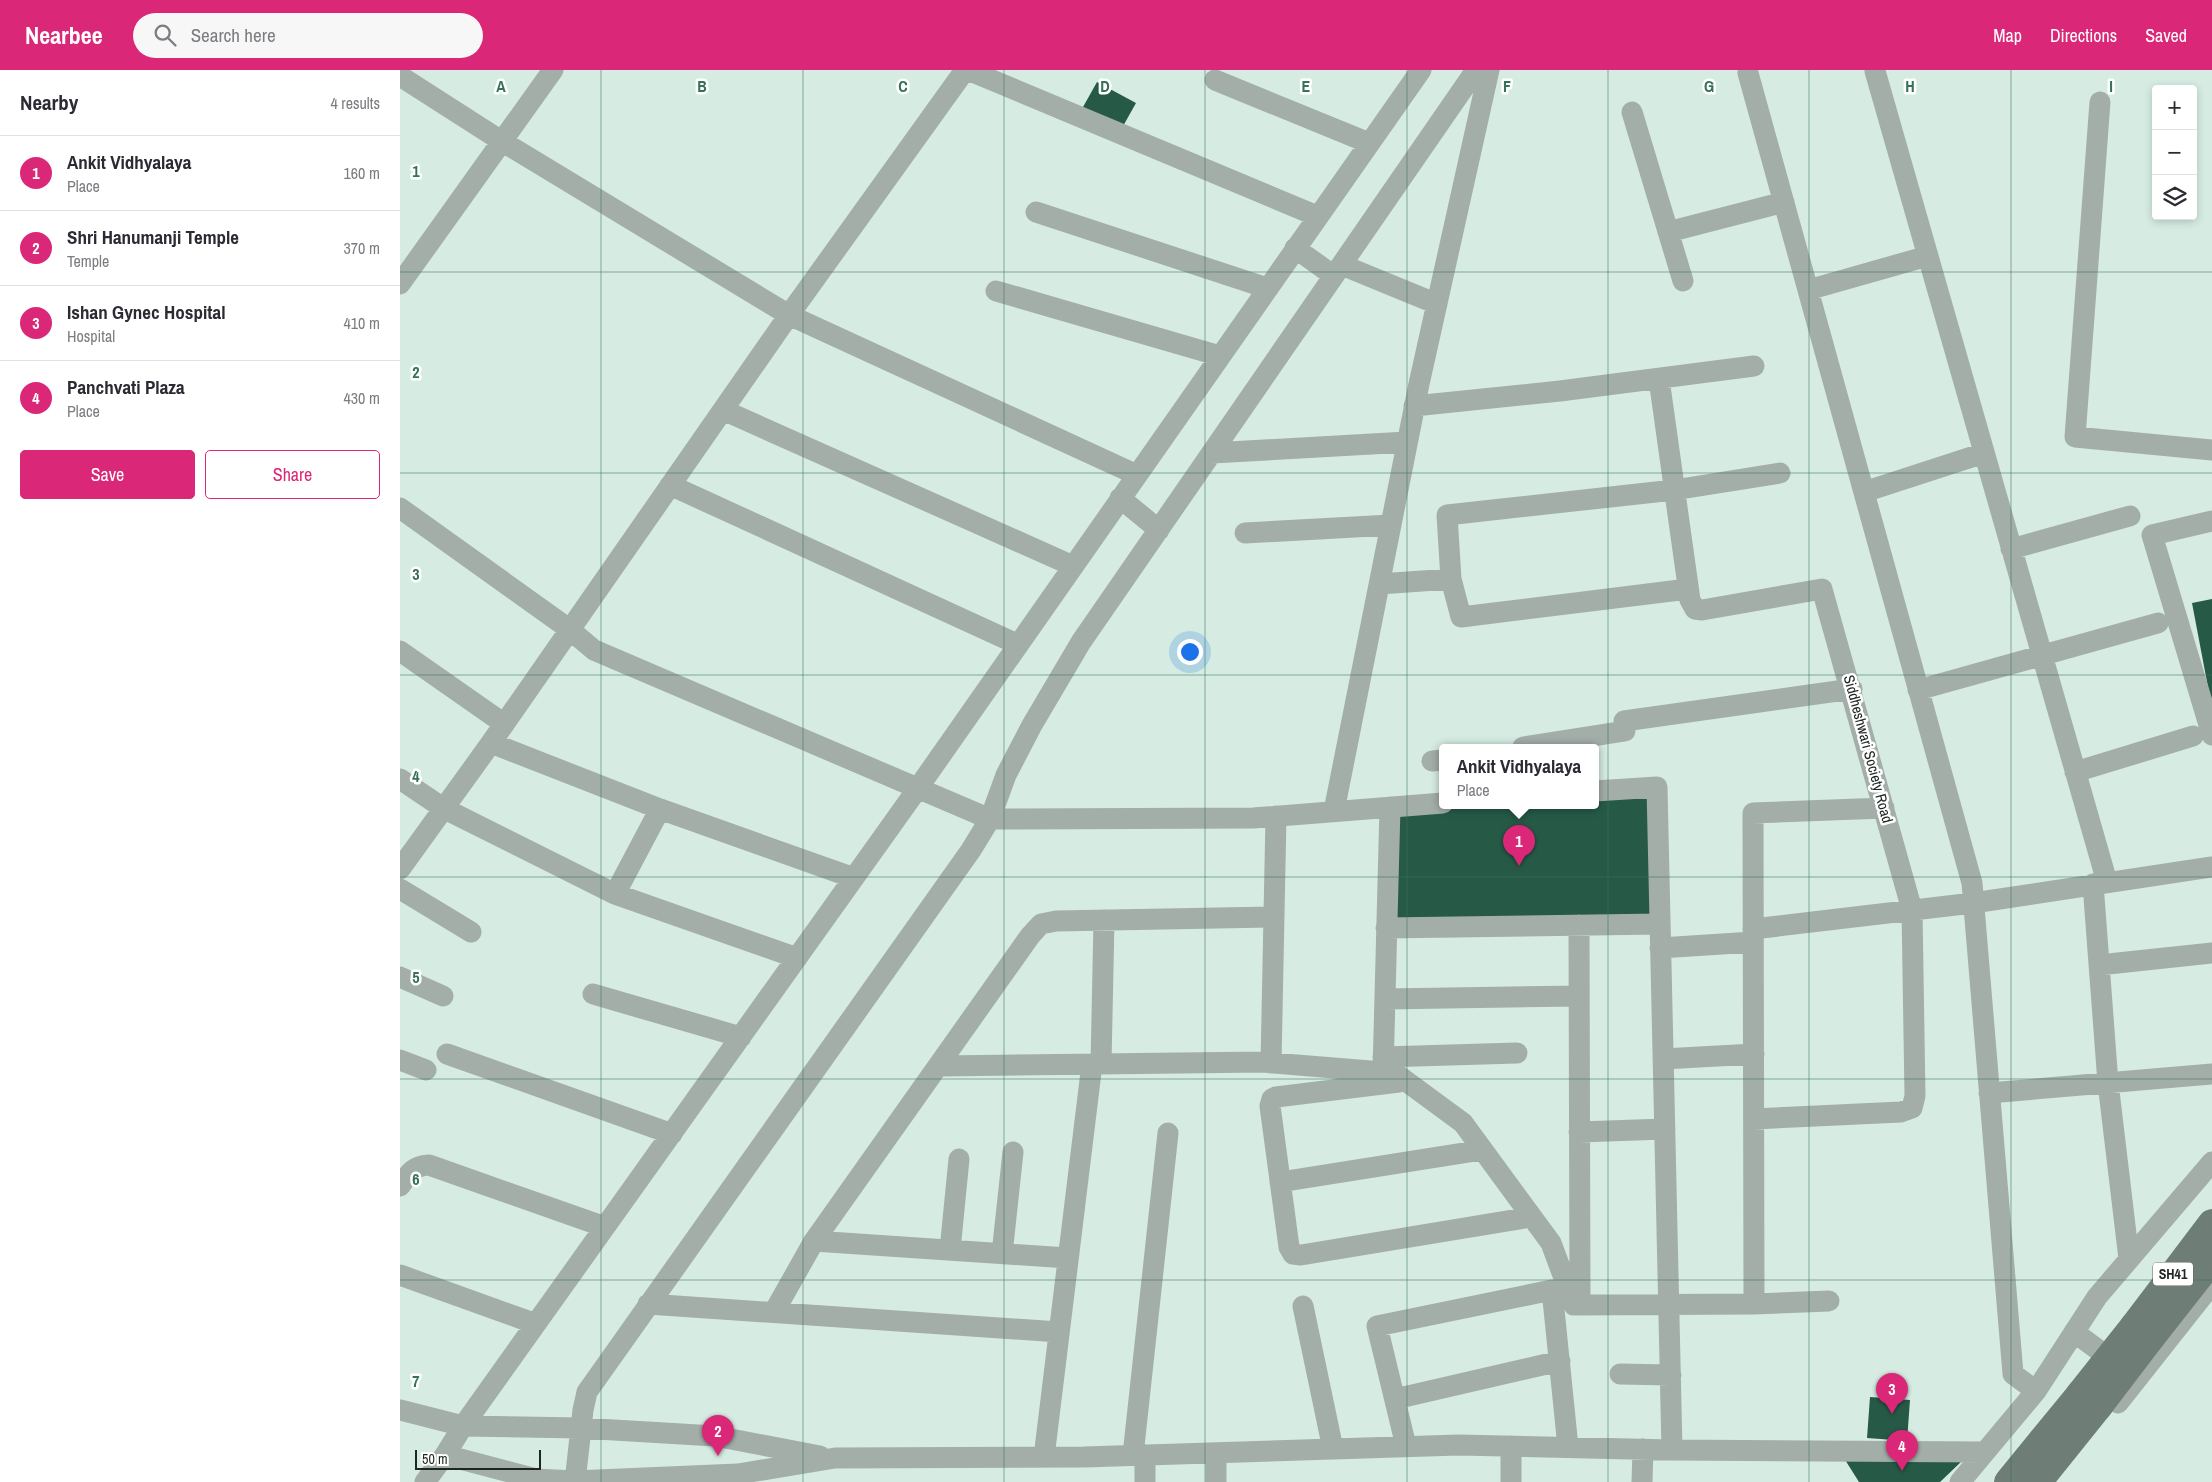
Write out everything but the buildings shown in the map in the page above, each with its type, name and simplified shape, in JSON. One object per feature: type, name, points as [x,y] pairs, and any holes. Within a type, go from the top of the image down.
[{"type":"main road","name":"SH41","points":[[2038,1482],[2090,1400],[2142,1333],[2212,1223]]},
{"type":"main road","name":"SH41","points":[[2142,1333],[2212,1260]]},
{"type":"main road","name":"SH41","points":[[2008,1482],[2090,1400]]},
{"type":"street","points":[[400,284],[553,70]]},
{"type":"street","points":[[400,869],[491,743],[503,723],[789,315],[966,70],[1317,216]]},
{"type":"street","points":[[425,1482],[918,788],[1420,70]]},
{"type":"street","points":[[574,1481],[580,1428],[587,1392],[971,850],[990,819],[1006,775],[1032,724],[1082,642],[1476,70]]},
{"type":"street","points":[[1334,811],[1414,406],[1489,70]]},
{"type":"street","points":[[1875,71],[2075,772],[2100,883],[2099,965],[2108,1083],[2129,1260]]},
{"type":"street","points":[[1748,73],[1972,883],[2013,1374],[2036,1391]]},
{"type":"street","points":[[400,76],[503,142],[789,315],[1136,475]]},
{"type":"street","points":[[1215,80],[1369,143]]},
{"type":"street","points":[[2100,102],[2075,437],[2212,450]]},
{"type":"street","points":[[1632,112],[1683,281]]},
{"type":"street","points":[[1668,232],[1784,202]]},
{"type":"street","points":[[1036,212],[1267,288]]},
{"type":"street","points":[[1295,248],[1338,270],[1436,304]]},
{"type":"street","points":[[1808,290],[1928,256]]},
{"type":"street","points":[[996,291],[1220,356]]},
{"type":"street","points":[[1414,406],[1560,392],[1754,366]]},
{"type":"street","points":[[1659,379],[1674,490],[1688,589],[1461,617],[1451,579],[1447,515],[1674,490],[1780,473]]},
{"type":"street","points":[[723,410],[1073,566]]},
{"type":"street","points":[[1212,453],[1407,442]]},
{"type":"street","points":[[1864,492],[1984,453]]},
{"type":"street","points":[[670,485],[1017,644]]},
{"type":"street","points":[[1120,498],[1159,530]]},
{"type":"street","points":[[400,508],[569,629],[594,650],[990,819],[1253,818],[1439,803]]},
{"type":"street","points":[[2011,549],[2130,516]]},
{"type":"street","points":[[2075,772],[2202,736],[2152,535],[2212,521]]},
{"type":"street","points":[[1245,533],[1391,525]]},
{"type":"street","points":[[1379,584],[1451,579]]},
{"type":"street","name":"Siddheshwari Society Road","points":[[1688,589],[1690,600],[1695,609],[1702,610],[1822,589],[1852,689],[1912,910],[1915,1096],[1912,1108],[1901,1112],[1754,1119]]},
{"type":"street","points":[[1918,690],[2158,623]]},
{"type":"street","points":[[400,650],[503,723]]},
{"type":"street","points":[[1543,744],[1625,732],[1624,721],[1852,689]]},
{"type":"street","points":[[491,743],[660,809],[854,878]]},
{"type":"street","points":[[400,779],[443,808],[615,894],[797,958]]},
{"type":"street","points":[[1599,791],[1656,787],[1672,1450]]},
{"type":"street","points":[[1383,1064],[1390,807]]},
{"type":"street","points":[[1754,1304],[1753,813],[1884,808]]},
{"type":"street","points":[[615,894],[660,809]]},
{"type":"street","points":[[1271,1063],[1276,816]]},
{"type":"street","points":[[1660,948],[2212,867]]},
{"type":"street","points":[[400,888],[470,932]]},
{"type":"street","points":[[774,1312],[814,1241],[940,1066],[1030,936],[1041,924],[1056,921],[1274,917]]},
{"type":"street","points":[[1044,1457],[1068,1258],[1097,1064],[1104,920]]},
{"type":"street","points":[[1386,928],[1660,924]]},
{"type":"street","points":[[1579,925],[1580,1305]]},
{"type":"street","points":[[2099,965],[2212,953]]},
{"type":"street","points":[[400,977],[443,996]]},
{"type":"street","points":[[593,994],[741,1037]]},
{"type":"street","points":[[1385,999],[1579,996]]},
{"type":"street","points":[[940,1066],[1271,1063],[1383,1064],[1516,1053]]},
{"type":"street","points":[[447,1054],[672,1134]]},
{"type":"street","points":[[1663,1059],[1754,1054]]},
{"type":"street","points":[[400,1060],[426,1070]]},
{"type":"street","points":[[1383,1064],[1463,1123],[1551,1243],[1574,1305],[1754,1304],[1828,1301]]},
{"type":"street","points":[[1989,1094],[2212,1074]]},
{"type":"street","points":[[1407,1081],[1272,1099],[1270,1106],[1280,1182],[1289,1247],[1293,1254],[1301,1255],[1531,1217]]},
{"type":"street","points":[[1580,1132],[1665,1129]]},
{"type":"street","points":[[1145,1482],[1139,1455],[1168,1133]]},
{"type":"street","points":[[1280,1182],[1482,1150]]},
{"type":"street","points":[[1002,1254],[1013,1152]]},
{"type":"street","points":[[950,1250],[959,1159]]},
{"type":"street","points":[[1960,1482],[2036,1391],[2097,1297],[2212,1162]]},
{"type":"street","points":[[400,1186],[410,1171],[418,1166],[429,1166],[605,1227]]},
{"type":"street","points":[[814,1241],[1068,1258]]},
{"type":"street","points":[[400,1275],[536,1324]]},
{"type":"street","points":[[2055,1482],[2212,1284]]},
{"type":"street","points":[[1406,1446],[1377,1326],[1552,1290],[1568,1447]]},
{"type":"street","points":[[648,1304],[1059,1332]]},
{"type":"street","points":[[1303,1306],[1333,1449]]},
{"type":"street","points":[[2074,1332],[2137,1379]]},
{"type":"street","points":[[1395,1400],[1560,1362]]},
{"type":"street","points":[[1620,1374],[1671,1375]]},
{"type":"street","points":[[400,1410],[463,1426],[580,1428],[715,1436],[835,1458],[1044,1457],[1406,1446],[1984,1452]]},
{"type":"street","points":[[1511,1446],[1511,1482]]},
{"type":"street","points":[[1642,1482],[1643,1449]]},
{"type":"street","points":[[1216,1453],[1216,1482]]},
{"type":"street","points":[[445,1456],[535,1480],[574,1481],[738,1478],[835,1458]]},
{"type":"place","name":"Ankit Vidhyalaya","points":[[1519,866]]},
{"type":"place","name":"Ishan Gynec Hospital","points":[[1892,1414]]},
{"type":"place","name":"Shri Hanumanji Temple","points":[[718,1456]]},
{"type":"place","name":"Panchvati Plaza","points":[[1902,1471]]}]
